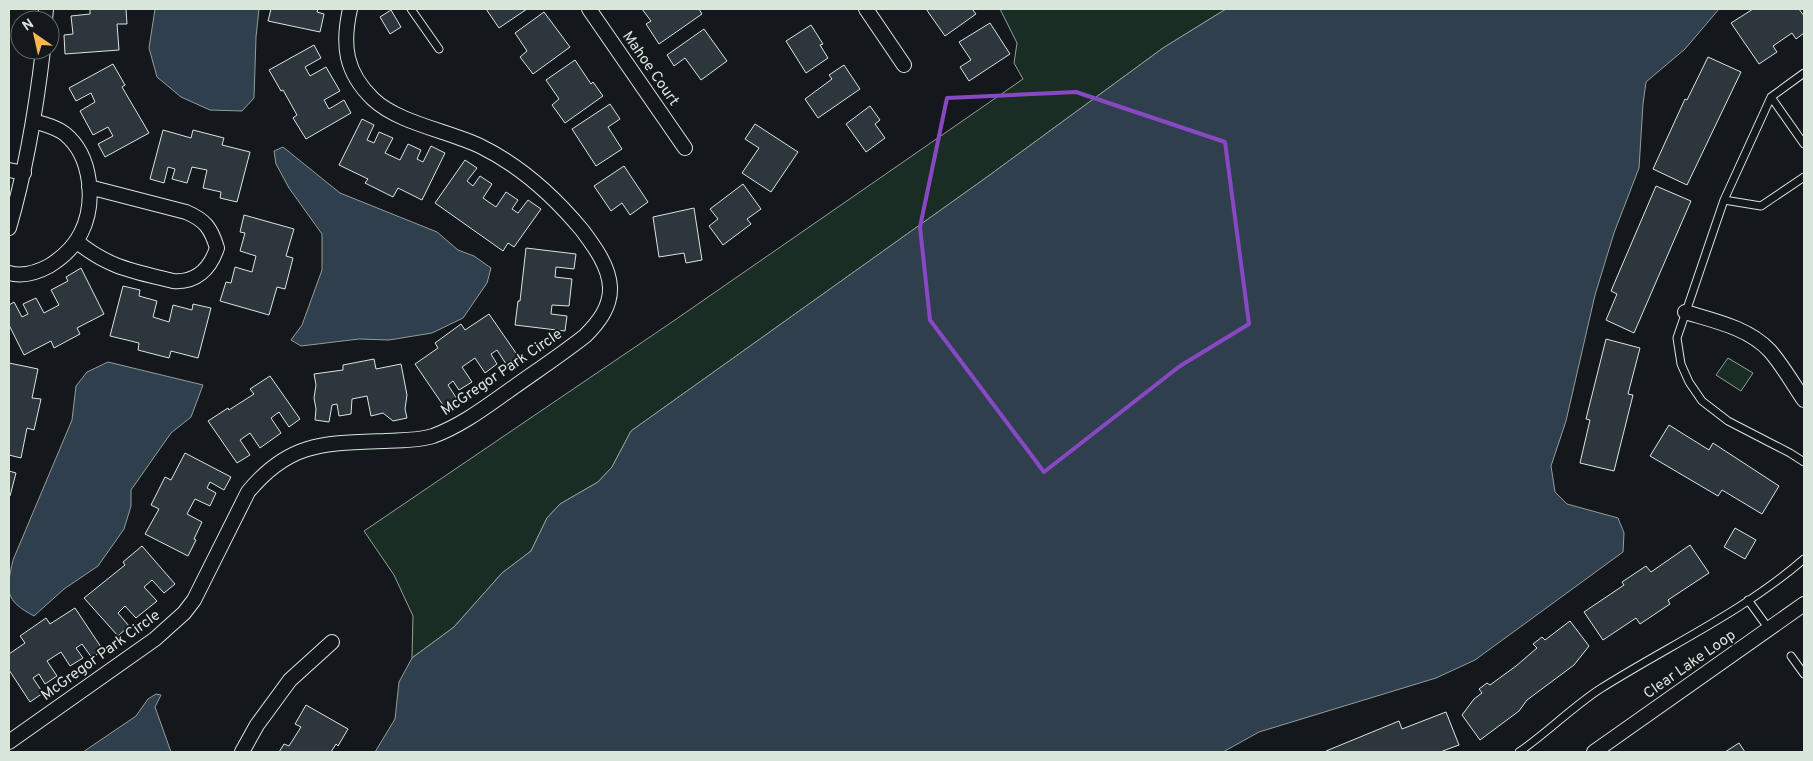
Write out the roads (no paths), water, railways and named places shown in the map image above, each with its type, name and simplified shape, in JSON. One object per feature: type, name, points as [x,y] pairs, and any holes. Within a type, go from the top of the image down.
[{"type":"street","name":"McGregor Park Circle","points":[[9,742],[155,639],[184,613],[194,600],[248,492],[261,476],[276,463],[309,447],[347,442],[410,440],[430,437],[447,430],[478,412],[585,336],[598,323],[606,307],[610,287],[606,270],[597,251],[562,205],[547,191],[495,154],[462,138],[404,118],[373,100],[361,85],[346,54],[345,35],[350,9]]},
{"type":"street","name":"Mahoe Court","points":[[589,9],[685,148]]},
{"type":"street","points":[[866,9],[904,65]]},
{"type":"street","points":[[9,228],[12,202],[24,173],[42,60]]},
{"type":"street","points":[[9,273],[17,275],[33,274],[60,259],[81,233],[87,215],[90,180],[86,163],[77,148],[57,128],[33,121]]},
{"type":"street","points":[[9,170],[24,173]]},
{"type":"street","points":[[76,241],[92,254],[116,267],[183,282],[196,278],[205,271],[213,260],[217,248],[208,226],[199,218],[186,212],[89,187]]},
{"type":"street","points":[[1686,312],[1740,330],[1757,339],[1771,352],[1804,400]]},
{"type":"street","name":"Clear Lake Loop","points":[[1594,752],[1804,604]]},
{"type":"street","points":[[242,752],[257,725],[290,680],[332,642]]},
{"type":"lane","points":[[411,9],[439,49]]},
{"type":"lane","points":[[1804,73],[1771,97],[1724,200],[1677,338],[1678,356],[1685,374],[1702,401],[1718,414],[1790,452],[1804,462]]},
{"type":"lane","points":[[1771,97],[1804,144]]},
{"type":"lane","points":[[1724,200],[1761,206],[1804,176]]},
{"type":"lane","points":[[1519,752],[1600,689],[1748,600],[1804,559]]},
{"type":"lane","points":[[1748,600],[1769,629]]},
{"type":"lane","points":[[1791,656],[1804,674]]},
{"type":"water","points":[[155,9],[259,9],[254,98],[242,111],[210,110],[181,97],[157,77],[149,48]]},
{"type":"water","points":[[1226,9],[1719,9],[1685,49],[1646,82],[1639,168],[1614,233],[1595,295],[1566,421],[1551,466],[1555,492],[1567,504],[1618,518],[1624,533],[1623,552],[1475,660],[1436,678],[1259,732],[1223,752],[375,752],[395,719],[399,682],[412,658],[454,627],[502,573],[531,551],[547,518],[560,504],[598,482],[612,467],[631,431],[987,177],[1163,48]]},
{"type":"water","points":[[283,147],[340,193],[437,232],[458,250],[474,256],[491,268],[487,283],[463,318],[432,333],[389,340],[359,339],[301,346],[291,340],[302,325],[322,270],[322,234],[289,188],[276,164],[274,151]]},
{"type":"water","points":[[108,362],[203,385],[191,417],[171,433],[131,490],[131,506],[124,529],[98,566],[64,589],[34,616],[17,605],[10,594],[9,580],[13,560],[72,420],[76,386],[87,372]]},
{"type":"water","points":[[156,694],[161,695],[155,707],[171,752],[83,752],[136,716],[148,699]]}]
